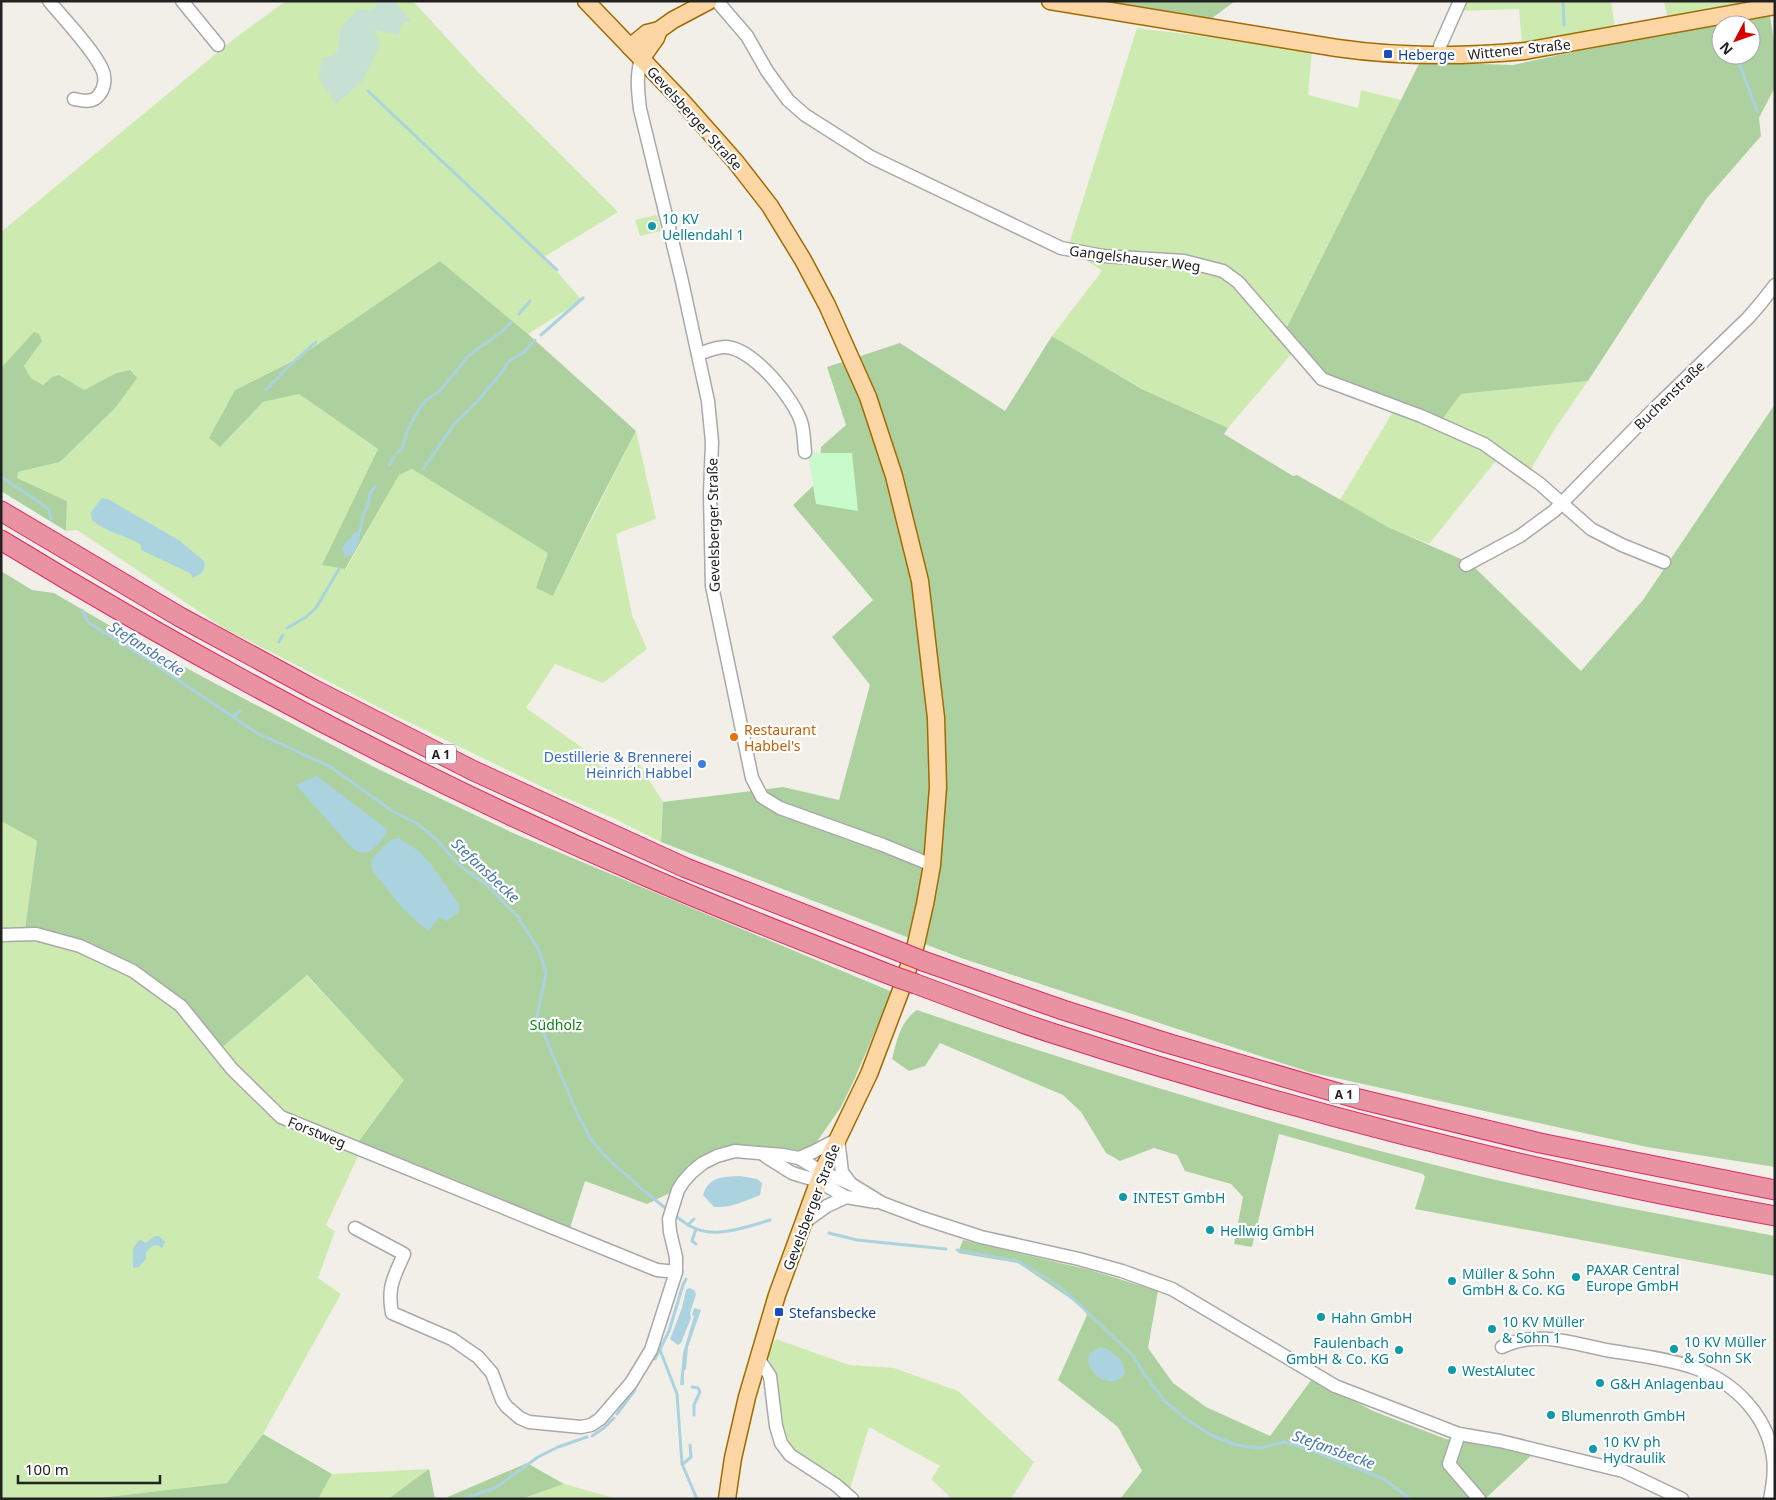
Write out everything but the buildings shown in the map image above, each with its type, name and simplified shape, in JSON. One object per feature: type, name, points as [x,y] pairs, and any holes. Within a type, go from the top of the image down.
[{"type":"highway","name":"A 1","points":[[1,511],[180,617],[313,689],[474,771],[686,868],[923,961],[1063,1010],[1359,1099],[1540,1143],[1775,1190]]},
{"type":"highway","name":"A 1","points":[[1,540],[86,592],[297,709],[414,768],[648,878],[742,918],[896,977],[1053,1034],[1225,1087],[1417,1139],[1580,1178],[1775,1216]]},
{"type":"main road","points":[[586,1],[641,59],[656,38],[658,30]]},
{"type":"main road","points":[[630,47],[647,33],[658,30],[710,1]]},
{"type":"main road","name":"Wittener Straße","points":[[1050,1],[1368,52],[1439,56],[1487,55],[1525,51],[1775,6]]},
{"type":"main road","name":"Gevelsberger Straße","points":[[641,59],[730,155],[770,206],[803,260],[827,305],[868,397],[894,476],[920,581],[936,718],[938,787],[932,865],[916,944],[902,990],[869,1074],[820,1176],[777,1295],[757,1361],[733,1458],[727,1499]]},
{"type":"street","points":[[49,1],[88,48],[103,70],[104,85],[95,99],[87,101],[74,99]]},
{"type":"street","points":[[182,1],[218,45]]},
{"type":"street","name":"Gangelshauser Weg","points":[[717,1],[747,36],[767,71],[788,100],[804,115],[871,157],[1061,248],[1103,256],[1184,261],[1223,271],[1238,282],[1322,379],[1420,416],[1484,444],[1540,484],[1595,532],[1664,562]]},
{"type":"street","points":[[1439,56],[1440,46],[1460,1]]},
{"type":"street","name":"Gevelsberger Straße","points":[[641,59],[637,89],[640,109],[699,354],[708,401],[712,442],[710,494],[712,586],[752,778],[762,797],[780,808],[876,842],[932,865]]},
{"type":"street","name":"Buchenstraße","points":[[1562,504],[1654,409],[1748,318],[1775,285]]},
{"type":"street","points":[[699,354],[726,347],[743,353],[760,366],[786,394],[796,411],[802,424],[805,452]]},
{"type":"street","points":[[1466,565],[1520,536],[1562,504]]},
{"type":"street","name":"Forstweg","points":[[1,935],[36,934],[80,946],[132,971],[181,1006],[232,1069],[281,1117],[652,1268],[676,1272]]},
{"type":"street","points":[[799,1158],[838,1139],[842,1172],[851,1184]]},
{"type":"street","points":[[355,1228],[404,1254],[390,1288],[392,1313],[452,1339],[478,1357],[492,1373],[502,1400],[520,1418],[529,1422],[581,1427],[591,1425],[600,1420],[631,1383],[651,1350],[676,1272],[676,1257],[670,1232],[671,1213],[678,1190],[683,1182],[703,1163],[718,1156],[735,1152],[799,1158],[846,1197],[882,1203],[961,1232],[1113,1268],[1172,1289],[1335,1386],[1459,1434],[1500,1441],[1623,1471],[1682,1499]]},
{"type":"street","points":[[762,1155],[792,1172],[820,1176],[851,1184],[882,1203]]},
{"type":"street","points":[[802,1224],[827,1206],[846,1197]]},
{"type":"street","points":[[1502,1347],[1513,1341],[1542,1337],[1656,1358],[1695,1368],[1725,1383],[1747,1403],[1768,1436],[1774,1458],[1774,1480],[1770,1499]]},
{"type":"street","points":[[757,1361],[762,1364],[770,1376],[776,1426],[781,1443],[790,1455],[836,1485],[852,1499]]},
{"type":"street","points":[[1459,1434],[1449,1464],[1479,1499]]},
{"type":"green space","points":[[286,1],[413,1],[479,73],[618,212],[544,257],[582,300],[528,334],[440,261],[293,361],[235,390],[220,446],[263,402],[299,394],[378,449],[323,564],[346,569],[399,474],[412,469],[549,553],[537,588],[553,596],[636,431],[656,519],[616,534],[632,615],[647,649],[603,683],[555,664],[526,708],[590,753],[606,773],[639,764],[663,802],[661,842],[386,711],[222,627],[77,530],[66,531],[67,501],[16,478],[18,472],[61,462],[130,370],[116,373],[84,390],[52,377],[43,385],[31,378],[24,366],[42,341],[34,333],[1,368],[1,232],[235,38]]},
{"type":"green space","points":[[378,1],[394,1],[410,20],[403,24],[398,35],[375,30],[380,46],[362,81],[336,104],[319,79],[322,58],[335,55],[339,46],[340,28],[357,10],[373,10]]},
{"type":"green space","points":[[1070,1],[1235,1],[1207,22]]},
{"type":"green space","points":[[1463,1],[1611,1],[1615,28],[1522,44],[1519,9],[1458,11]]},
{"type":"green space","points":[[1664,1],[1765,1],[1770,15],[1761,17],[1761,15],[1739,15],[1740,5],[1667,16]]},
{"type":"green space","points":[[1770,15],[1775,49],[1775,87],[1759,118],[1761,136],[1707,198],[1588,381],[1461,394],[1440,422],[1323,377],[1284,333],[1420,62],[1513,65],[1711,26],[1711,65],[1761,65],[1761,17]]},
{"type":"green space","points":[[1137,28],[1312,50],[1308,95],[1358,108],[1361,90],[1401,100],[1284,333],[1293,352],[1228,428],[1143,389],[1052,336],[1102,271],[1068,247]]},
{"type":"green space","points":[[657,215],[661,231],[640,236],[635,220]]},
{"type":"green space","points":[[440,261],[528,334],[636,431],[553,596],[536,588],[548,553],[412,469],[399,475],[345,569],[322,565],[378,449],[299,394],[263,402],[220,447],[209,438],[235,390],[293,361]]},
{"type":"green space","points":[[34,332],[39,334],[42,341],[24,366],[31,378],[43,385],[52,377],[59,375],[84,390],[116,373],[130,370],[137,378],[116,407],[60,462],[18,472],[17,478],[67,501],[66,531],[1,491],[1,368]]},
{"type":"green space","points":[[1052,336],[1142,389],[1228,428],[1224,434],[1293,476],[1297,475],[1388,527],[1470,563],[1581,671],[1643,600],[1775,404],[1775,1167],[1647,1147],[1309,1072],[961,958],[661,842],[663,802],[783,787],[839,800],[870,685],[832,637],[873,600],[793,505],[813,486],[820,466],[821,447],[846,425],[827,367],[900,343],[1005,411]]},
{"type":"green space","points":[[1588,381],[1556,427],[1529,472],[1503,452],[1429,544],[1388,527],[1340,500],[1394,410],[1437,426],[1461,394]]},
{"type":"green space","points":[[808,453],[852,453],[858,511],[816,504]]},
{"type":"green space","name":"Südholz","points":[[1,571],[32,590],[54,593],[203,677],[376,768],[513,833],[890,991],[891,994],[841,1107],[816,1143],[811,1147],[793,1152],[733,1147],[672,1192],[647,1204],[585,1181],[569,1231],[356,1145],[404,1080],[307,975],[219,1050],[134,969],[25,929],[37,841],[1,821]]},
{"type":"green space","points":[[1,821],[37,841],[25,929],[131,972],[181,1008],[219,1050],[306,975],[405,1080],[356,1145],[360,1152],[326,1225],[335,1231],[318,1278],[341,1294],[263,1434],[227,1483],[90,1499],[1,1499]]},
{"type":"green space","points":[[917,1010],[1178,1094],[1376,1150],[1567,1196],[1775,1236],[1775,1276],[1415,1209],[1425,1177],[1423,1174],[1279,1134],[1252,1247],[1234,1244],[1243,1197],[1231,1184],[1185,1171],[1177,1155],[1154,1148],[1120,1161],[1106,1153],[1081,1112],[1063,1095],[940,1043],[925,1066],[909,1071],[892,1059],[903,1026]]},
{"type":"green space","points":[[963,1240],[1090,1270],[1158,1291],[1148,1348],[1173,1383],[1206,1407],[1270,1436],[1312,1379],[1373,1411],[1446,1439],[1533,1454],[1485,1499],[1120,1499],[1142,1471],[1118,1427],[1058,1380],[1087,1315],[1080,1305],[1018,1263],[958,1253]]},
{"type":"green space","points":[[776,1339],[849,1365],[894,1368],[958,1391],[1034,1462],[1011,1499],[952,1499],[931,1479],[940,1466],[869,1427],[849,1492],[787,1447],[778,1424],[768,1353]]},
{"type":"green space","points":[[263,1434],[332,1474],[318,1499],[90,1499],[227,1483]]},
{"type":"green space","points":[[527,1463],[564,1484],[521,1499],[443,1499]]},
{"type":"green space","points":[[429,1469],[388,1499],[318,1499],[332,1474]]},
{"type":"green space","points":[[429,1469],[435,1499],[388,1499]]},
{"type":"green space","points":[[564,1484],[618,1499],[521,1499]]},
{"type":"water","points":[[102,498],[108,499],[180,541],[204,561],[203,571],[193,578],[190,573],[141,550],[141,545],[110,531],[92,520],[91,512]]},
{"type":"water","points":[[360,531],[356,549],[352,555],[345,557],[342,548],[354,533]]},
{"type":"water","points":[[317,776],[387,829],[386,835],[375,848],[363,853],[352,848],[296,785]]},
{"type":"water","points":[[399,838],[420,852],[430,863],[460,906],[459,912],[447,921],[439,918],[428,931],[404,910],[372,870],[371,861],[377,853],[390,840]]},
{"type":"water","points":[[740,1176],[757,1179],[762,1183],[760,1195],[738,1204],[714,1207],[703,1195],[709,1184],[713,1181],[722,1177]]},
{"type":"water","points":[[155,1236],[159,1236],[165,1242],[162,1248],[157,1245],[152,1246],[146,1252],[146,1259],[139,1267],[134,1268],[133,1249],[138,1241],[141,1240],[146,1243]]},
{"type":"water","points":[[689,1288],[694,1290],[696,1294],[690,1313],[691,1318],[681,1343],[678,1345],[670,1339],[682,1308],[686,1290]]},
{"type":"water","points":[[694,1308],[701,1310],[688,1347],[684,1385],[680,1385],[683,1353],[694,1316],[692,1315]]},
{"type":"water","points":[[1101,1347],[1114,1354],[1123,1364],[1125,1374],[1117,1380],[1109,1381],[1101,1378],[1094,1373],[1090,1366],[1089,1358],[1092,1352]]},
{"type":"waterway","points":[[1563,1],[1564,25]]},
{"type":"waterway","points":[[1740,65],[1757,111]]},
{"type":"waterway","points":[[368,91],[557,270]]},
{"type":"waterway","points":[[541,335],[583,298]]},
{"type":"waterway","points":[[519,314],[530,301]]},
{"type":"waterway","points":[[397,453],[402,449],[407,431],[421,406],[430,397],[439,392],[469,355],[503,331],[511,322]]},
{"type":"waterway","points":[[423,469],[455,423],[475,404],[509,361],[523,353],[535,340]]},
{"type":"waterway","points":[[266,390],[316,342]]},
{"type":"waterway","points":[[389,465],[394,457]]},
{"type":"waterway","name":"Stefansbecke","points":[[1,477],[42,504],[49,510],[51,519]]},
{"type":"waterway","points":[[360,531],[363,515],[369,502],[370,494],[375,486]]},
{"type":"waterway","points":[[287,628],[306,617],[316,608],[339,569]]},
{"type":"waterway","name":"Stefansbecke","points":[[82,610],[89,623],[147,659],[257,733],[331,767],[392,811],[418,824],[436,839],[459,865],[487,885],[518,917],[539,950],[546,973],[537,1017],[576,1111],[590,1138],[606,1157],[669,1211]]},
{"type":"waterway","points":[[279,642],[283,635]]},
{"type":"waterway","points":[[233,717],[240,711]]},
{"type":"waterway","name":"Stefansbecke","points":[[674,1215],[690,1226],[709,1232],[730,1231],[770,1220]]},
{"type":"waterway","name":"Stefansbecke","points":[[688,1225],[694,1219]]},
{"type":"waterway","points":[[696,1229],[692,1241],[696,1244]]},
{"type":"waterway","name":"Stefansbecke","points":[[829,1233],[857,1240],[946,1249]]},
{"type":"waterway","name":"Stefansbecke","points":[[957,1250],[1017,1261],[1057,1285],[1133,1356],[1164,1400],[1186,1419],[1211,1435],[1236,1445],[1260,1448],[1284,1442],[1308,1449],[1384,1479],[1410,1499]]},
{"type":"waterway","points":[[655,1359],[669,1331],[686,1279]]},
{"type":"waterway","points":[[660,1350],[677,1394],[682,1464],[697,1499]]},
{"type":"waterway","points":[[692,1387],[698,1388],[700,1392],[694,1405],[694,1415]]},
{"type":"waterway","points":[[617,1414],[635,1390]]},
{"type":"waterway","points":[[592,1436],[614,1418]]},
{"type":"waterway","points":[[464,1499],[497,1487],[538,1457],[558,1447],[587,1437]]},
{"type":"waterway","points":[[683,1464],[691,1457],[690,1445]]},
{"type":"place","name":"Heberge","points":[[1388,54]]},
{"type":"place","name":"10 KV Uellendahl 1","points":[[652,226]]},
{"type":"place","name":"Restaurant Habbel's","points":[[734,737]]},
{"type":"place","name":"Destillerie & Brennerei Heinrich Habbel","points":[[702,764]]},
{"type":"place","name":"INTEST GmbH","points":[[1123,1197]]},
{"type":"place","name":"Hellwig GmbH","points":[[1210,1230]]},
{"type":"place","name":"PAXAR Central Europe GmbH","points":[[1576,1277]]},
{"type":"place","name":"Müller & Sohn GmbH & Co. KG","points":[[1452,1281]]},
{"type":"place","name":"Stefansbecke","points":[[779,1312]]},
{"type":"place","name":"Hahn GmbH","points":[[1321,1317]]},
{"type":"place","name":"10 KV Müller & Sohn 1","points":[[1492,1329]]},
{"type":"place","name":"10 KV Müller & Sohn SK","points":[[1674,1349]]},
{"type":"place","name":"Faulenbach GmbH & Co. KG","points":[[1399,1350]]},
{"type":"place","name":"WestAlutec","points":[[1452,1370]]},
{"type":"place","name":"G&H Anlagenbau","points":[[1600,1383]]},
{"type":"place","name":"Blumenroth GmbH","points":[[1551,1415]]},
{"type":"place","name":"10 KV ph Hydraulik","points":[[1593,1449]]}]
